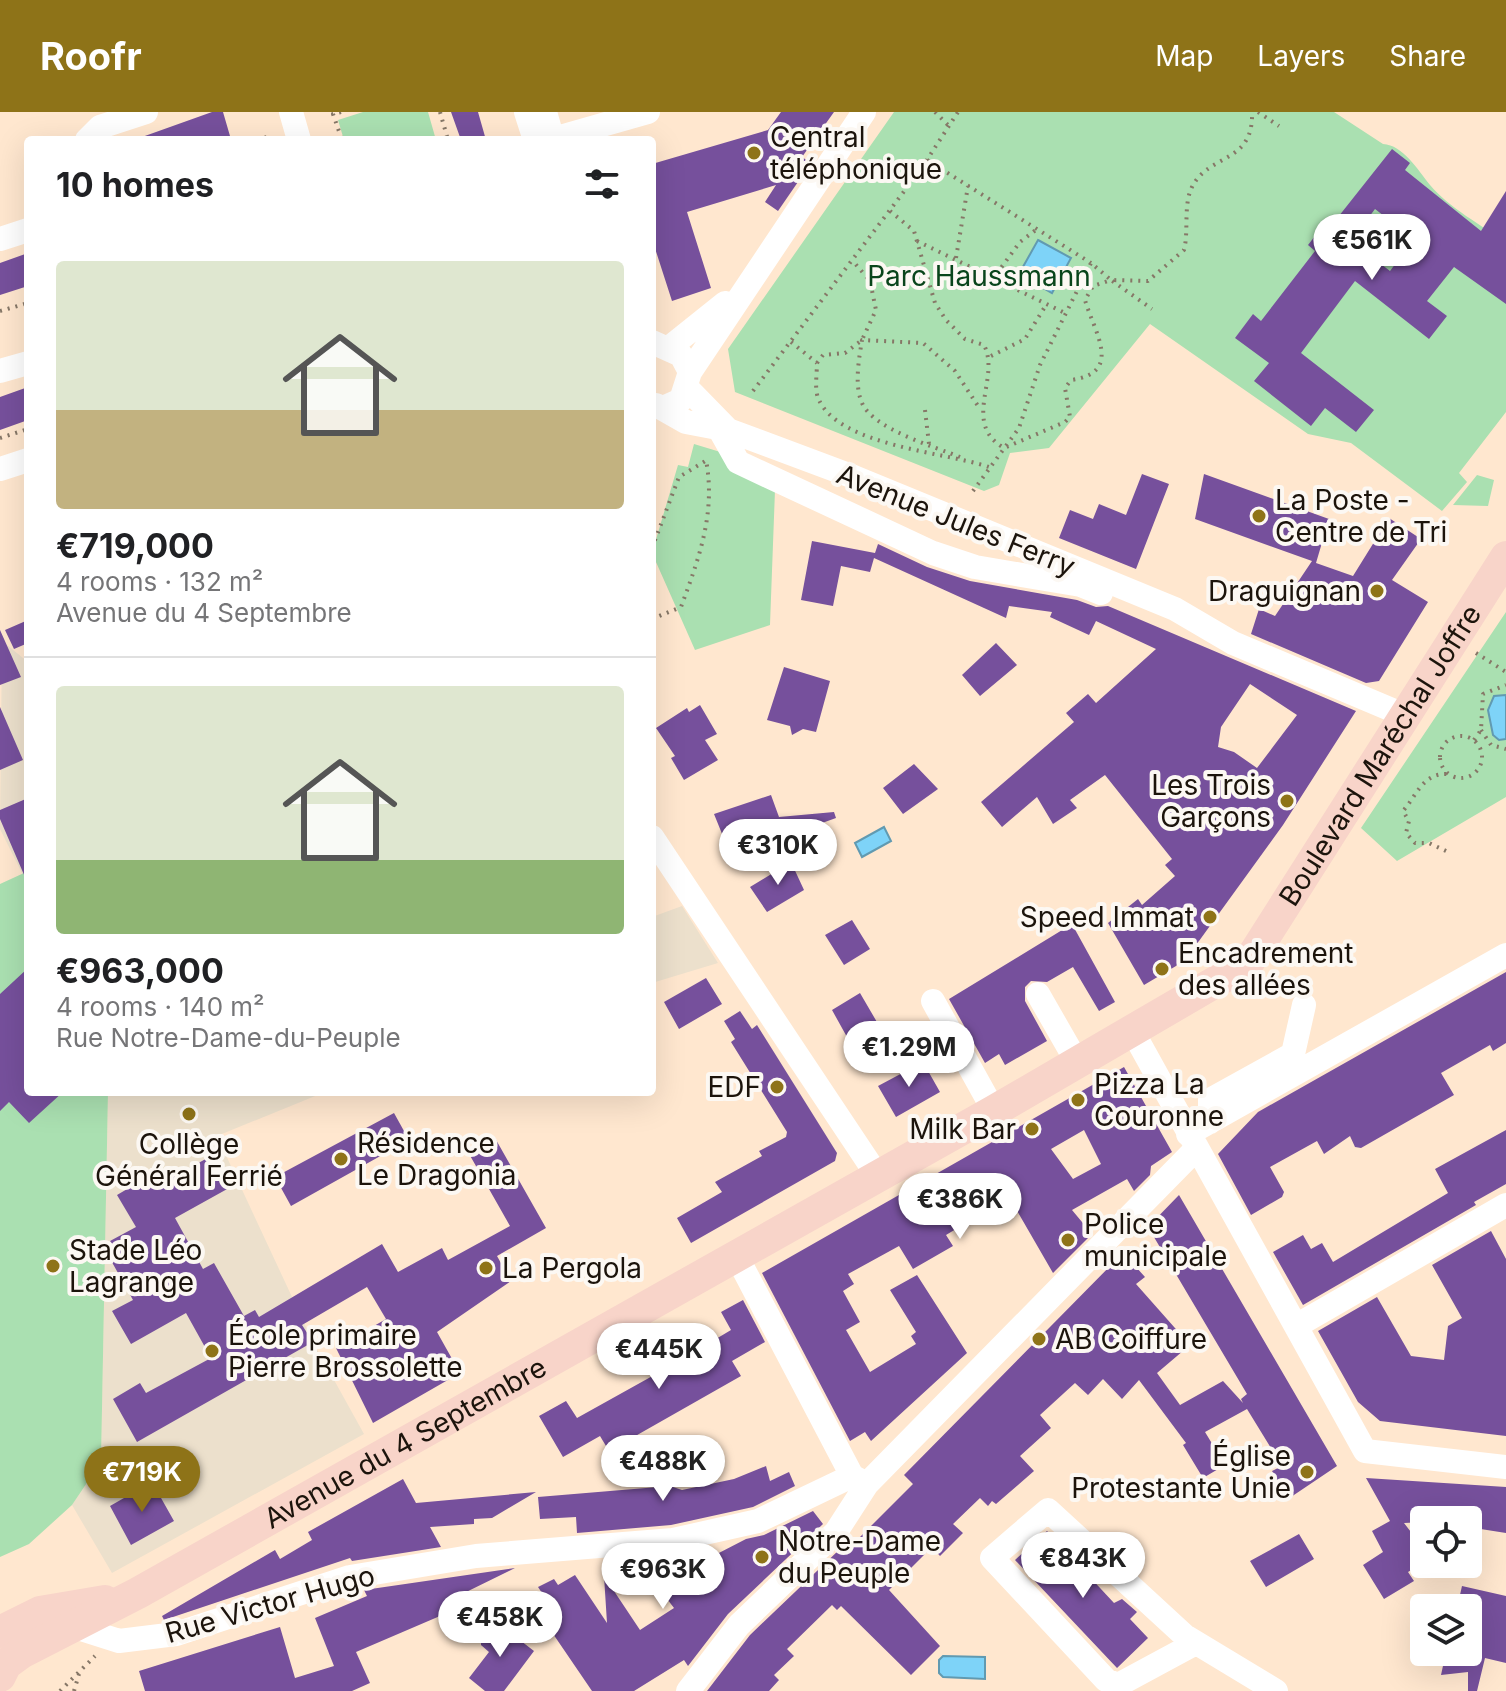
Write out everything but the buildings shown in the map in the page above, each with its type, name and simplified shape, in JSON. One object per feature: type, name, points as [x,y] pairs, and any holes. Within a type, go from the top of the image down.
[{"type":"main road","name":"Boulevard Maréchal Joffre","points":[[1133,1032],[1248,963],[1506,557]]},
{"type":"main road","name":"Avenue du 4 Septembre","points":[[82,1615],[135,1595],[1133,1032]]},
{"type":"main road","points":[[0,1632],[40,1612],[82,1615]]},
{"type":"main road","points":[[0,1676],[6,1664],[17,1655],[82,1615]]},
{"type":"main road","points":[[0,1684],[2,1691]]},
{"type":"street","points":[[91,136],[100,127],[146,112]]},
{"type":"street","points":[[291,112],[298,136]]},
{"type":"street","points":[[526,112],[534,136]]},
{"type":"street","points":[[545,112],[552,136]]},
{"type":"street","points":[[567,136],[648,112]]},
{"type":"street","points":[[661,412],[674,406],[748,283],[864,112]]},
{"type":"street","points":[[0,239],[24,231]]},
{"type":"street","points":[[661,344],[748,283]]},
{"type":"street","name":"Avenue Jules Ferry","points":[[661,344],[681,355],[689,380],[722,437],[854,477],[1175,609],[1227,640]]},
{"type":"street","points":[[0,371],[24,364]]},
{"type":"street","points":[[661,412],[722,437],[738,462],[933,553],[975,567],[1081,585],[1187,629],[1227,640],[1404,715]]},
{"type":"street","points":[[0,469],[24,461]]},
{"type":"street","points":[[656,843],[877,1175]]},
{"type":"street","points":[[688,1691],[739,1625],[836,1532],[860,1480],[1210,1122],[1506,955]]},
{"type":"street","points":[[1038,994],[1077,1062]]},
{"type":"street","points":[[933,1001],[994,1111]]},
{"type":"street","points":[[1210,1122],[1210,1100],[1293,1054],[1304,1005]]},
{"type":"street","points":[[1133,1032],[1365,1451],[1506,1467]]},
{"type":"street","points":[[1296,1326],[1506,1205]]},
{"type":"street","points":[[736,1255],[860,1480]]},
{"type":"street","name":"Rue Victor Hugo","points":[[82,1615],[119,1641],[176,1634],[350,1577],[476,1556],[673,1540],[758,1521],[860,1480]]},
{"type":"street","points":[[1196,1643],[1118,1685],[1106,1680],[992,1558],[1048,1510],[1196,1643],[1276,1691]]},
{"type":"path","points":[[341,112],[333,114],[341,136]]},
{"type":"path","points":[[440,112],[447,136]]},
{"type":"path","points":[[935,112],[949,126]]},
{"type":"path","points":[[753,391],[890,211],[958,112]]},
{"type":"path","points":[[960,457],[921,452],[881,441],[831,419],[817,397],[817,363],[823,355],[845,353],[862,340],[923,343],[955,371],[980,409],[995,443],[1004,448],[1051,431],[1070,417],[1065,388],[1071,380],[1085,378],[1099,369],[1104,353],[1085,300],[1093,286],[1111,280],[1148,281],[1184,250],[1191,188],[1206,169],[1227,160],[1242,148],[1249,135],[1252,112]]},
{"type":"path","points":[[1258,112],[1279,126]]},
{"type":"path","points":[[927,160],[1091,263],[1152,309]]},
{"type":"path","points":[[955,260],[968,186]]},
{"type":"path","points":[[890,211],[914,231],[935,303],[965,339],[984,345],[990,357],[980,409]]},
{"type":"path","points":[[992,280],[1020,242],[1037,229]]},
{"type":"path","points":[[917,241],[1065,313]]},
{"type":"path","points":[[852,260],[870,281],[876,310],[862,340],[857,370],[862,404],[884,425],[989,467]]},
{"type":"path","points":[[973,491],[1019,428],[1040,365],[1091,263]]},
{"type":"path","points":[[0,311],[24,304]]},
{"type":"path","points":[[990,357],[1025,339],[1046,305]]},
{"type":"path","points":[[791,342],[817,363]]},
{"type":"path","points":[[925,410],[929,444]]},
{"type":"path","points":[[0,438],[24,430]]},
{"type":"path","points":[[656,537],[679,477],[706,460],[722,437]]},
{"type":"path","points":[[656,617],[681,607],[705,540],[711,487],[706,460]]},
{"type":"path","points":[[1471,650],[1506,672]]},
{"type":"path","points":[[1474,741],[1481,730],[1483,694],[1506,685]]},
{"type":"path","points":[[1481,730],[1491,745],[1506,749]]},
{"type":"path","points":[[1446,851],[1429,843],[1415,843],[1406,833],[1409,821],[1403,811],[1426,779],[1435,774],[1447,774],[1459,779],[1472,775],[1481,765],[1481,752],[1474,741],[1462,736],[1449,739],[1440,749],[1440,763],[1447,774]]},
{"type":"path","points":[[60,1691],[101,1649]]},
{"type":"path","points":[[74,1691],[82,1669]]},
{"type":"shaded area","points":[[2,641],[24,659],[24,877],[0,829]]},
{"type":"shaded area","points":[[682,906],[718,963],[656,982],[656,916]]},
{"type":"shaded area","name":"École primaire Pierre Brossolette","points":[[108,1096],[315,1096],[217,1136],[313,1342],[364,1434],[112,1573],[72,1505],[101,1462]]},
{"type":"green space","points":[[363,112],[428,112],[435,136],[343,136],[338,120]]},
{"type":"green space","name":"Parc Haussmann","points":[[894,112],[1334,112],[1383,144],[1397,149],[1410,159],[1447,201],[1506,243],[1506,412],[1459,473],[1467,482],[1442,511],[1351,443],[1308,434],[1150,324],[1049,448],[1010,453],[999,485],[984,491],[735,392],[728,349]]},
{"type":"green space","points":[[694,444],[727,454],[775,490],[770,625],[695,650],[656,562],[656,539],[678,465],[688,467]]},
{"type":"green space","points":[[1477,475],[1494,480],[1488,506],[1453,505]]},
{"type":"green space","points":[[1506,612],[1506,797],[1397,861],[1361,828]]},
{"type":"green space","name":"Stade Léo Lagrange","points":[[24,873],[24,1096],[108,1096],[101,1462],[72,1505],[29,1544],[0,1557],[0,884]]},
{"type":"water","points":[[1038,240],[1071,258],[1052,293],[1019,274]]},
{"type":"water","points":[[1506,695],[1506,739],[1499,740],[1493,735],[1488,710],[1494,696]]},
{"type":"water","points":[[884,827],[891,841],[862,857],[855,843]]},
{"type":"water","points":[[943,1656],[985,1657],[985,1679],[943,1677],[939,1673],[939,1660]]},
{"type":"place","name":"Central téléphonique","points":[[754,153]]},
{"type":"place","name":"La Poste - Centre de Tri","points":[[1259,516]]},
{"type":"place","name":"Draguignan","points":[[1377,591]]},
{"type":"place","name":"Les Trois Garçons","points":[[1287,801]]},
{"type":"place","name":"Speed Immat","points":[[1210,917]]},
{"type":"place","name":"Encadrement des allées","points":[[1162,969]]},
{"type":"place","name":"EDF","points":[[777,1087]]},
{"type":"place","name":"Pizza La Couronne","points":[[1078,1100]]},
{"type":"place","name":"Collège Général Ferrié","points":[[189,1114]]},
{"type":"place","name":"Milk Bar","points":[[1032,1129]]},
{"type":"place","name":"Résidence Le Dragonia","points":[[341,1159]]},
{"type":"place","name":"Police municipale","points":[[1068,1240]]},
{"type":"place","name":"Stade Léo Lagrange","points":[[53,1266]]},
{"type":"place","name":"La Pergola","points":[[486,1268]]},
{"type":"place","name":"AB Coiffure","points":[[1039,1339]]},
{"type":"place","name":"École primaire Pierre Brossolette","points":[[212,1351]]},
{"type":"place","name":"Église Protestante Unie","points":[[1307,1472]]},
{"type":"place","name":"Notre-Dame du Peuple","points":[[762,1557]]}]
